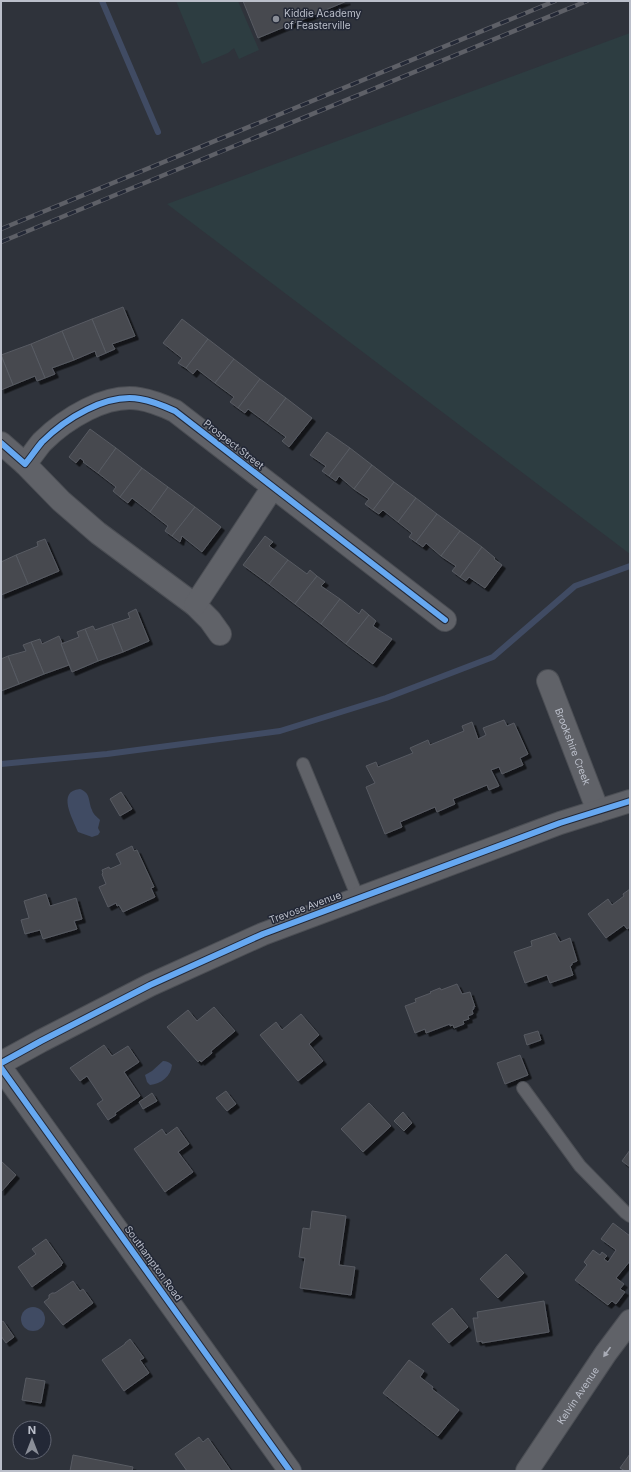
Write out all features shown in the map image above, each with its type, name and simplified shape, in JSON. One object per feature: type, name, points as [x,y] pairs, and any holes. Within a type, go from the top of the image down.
[{"type":"street","name":"Prospect Street","points":[[25,464],[42,443],[75,416],[91,408],[107,402],[123,399],[139,399],[157,403],[175,411],[445,620]]},
{"type":"street","points":[[1,443],[25,464],[61,501],[98,533],[195,606],[210,620],[220,634]]},
{"type":"street","points":[[195,606],[273,487]]},
{"type":"street","name":"Brookshire Creek","points":[[548,682],[598,811]]},
{"type":"street","name":"Trevose Avenue","points":[[1,1063],[40,1041],[150,985],[263,934],[560,823],[630,801]]},
{"type":"street","name":"Southampton Road","points":[[1,1068],[290,1471]]},
{"type":"street","name":"Kelvin Avenue","points":[[527,1471],[606,1353],[628,1329]]},
{"type":"lane","points":[[303,764],[358,898]]},
{"type":"lane","points":[[523,1088],[580,1166],[630,1216]]},
{"type":"shaded area","points":[[176,1],[238,1],[259,50],[239,59],[234,48],[228,53],[202,64]]},
{"type":"shaded area","points":[[630,33],[630,554],[167,204]]},
{"type":"water","points":[[80,789],[88,795],[93,811],[100,820],[98,828],[100,832],[98,835],[92,837],[78,832],[68,806],[69,795],[73,791]]},
{"type":"water","points":[[163,1061],[172,1065],[170,1073],[162,1081],[150,1085],[147,1082],[145,1075]]},
{"type":"water","points":[[33,1307],[42,1310],[45,1319],[42,1328],[33,1331],[24,1328],[21,1319],[24,1310]]},
{"type":"building","name":"Kiddie Academy of Feasterville","points":[[243,1],[347,1],[258,38]]},
{"type":"building","points":[[123,307],[135,336],[112,344],[115,349],[106,353],[92,319]]},
{"type":"building","points":[[92,319],[106,353],[97,357],[95,351],[74,360],[62,331]]},
{"type":"building","points":[[182,319],[208,339],[186,368],[178,363],[182,358],[163,343]]},
{"type":"building","points":[[62,331],[74,360],[52,368],[55,374],[45,378],[31,344]]},
{"type":"building","points":[[208,339],[234,359],[215,383],[197,369],[193,374],[186,368]]},
{"type":"building","points":[[31,344],[45,378],[37,381],[35,376],[13,385],[1,355]]},
{"type":"building","points":[[1,355],[13,385],[1,390]]},
{"type":"building","points":[[234,359],[260,379],[238,408],[230,402],[234,397],[215,383]]},
{"type":"building","points":[[260,379],[286,398],[267,423],[248,409],[245,413],[238,408]]},
{"type":"building","points":[[286,398],[312,418],[289,447],[282,441],[286,437],[267,423]]},
{"type":"building","points":[[90,429],[116,448],[98,473],[80,458],[76,463],[69,457]]},
{"type":"building","points":[[327,432],[350,448],[329,476],[322,471],[326,466],[310,455]]},
{"type":"building","points":[[116,448],[142,468],[120,497],[113,491],[116,487],[98,473]]},
{"type":"building","points":[[350,448],[372,465],[354,489],[339,476],[336,481],[329,476]]},
{"type":"building","points":[[372,465],[394,482],[373,510],[365,504],[369,499],[354,489]]},
{"type":"building","points":[[142,468],[168,487],[150,512],[132,498],[128,503],[120,497]]},
{"type":"building","points":[[394,482],[416,498],[398,522],[383,510],[379,514],[373,510]]},
{"type":"building","points":[[168,487],[195,507],[172,536],[165,531],[168,526],[150,512]]},
{"type":"building","points":[[416,498],[437,514],[416,542],[409,537],[412,533],[398,522]]},
{"type":"building","points":[[195,507],[221,527],[202,552],[182,536],[180,542],[172,536]]},
{"type":"building","points":[[437,514],[460,531],[441,556],[426,543],[423,547],[416,542]]},
{"type":"building","points":[[460,531],[482,547],[460,577],[452,571],[456,566],[441,556]]},
{"type":"building","points":[[265,536],[273,542],[269,546],[288,560],[269,584],[243,565]]},
{"type":"building","points":[[45,539],[59,571],[28,584],[16,555],[38,546],[37,542]]},
{"type":"building","points":[[482,547],[502,565],[485,588],[469,577],[466,581],[460,577]]},
{"type":"building","points":[[16,555],[28,584],[1,595],[1,562]]},
{"type":"building","points":[[288,560],[307,574],[310,570],[317,576],[295,604],[269,584]]},
{"type":"building","points":[[317,576],[325,582],[321,586],[340,599],[321,624],[295,604]]},
{"type":"building","points":[[340,599],[359,614],[362,609],[369,615],[346,644],[321,624]]},
{"type":"building","points":[[136,609],[149,641],[123,652],[112,624],[130,618],[128,613]]},
{"type":"building","points":[[369,615],[376,621],[373,626],[392,639],[373,664],[346,644]]},
{"type":"building","points":[[112,624],[123,652],[98,661],[85,629],[93,626],[95,630]]},
{"type":"building","points":[[85,629],[98,661],[72,672],[61,644],[79,637],[77,632]]},
{"type":"building","points":[[59,636],[69,665],[44,674],[31,642],[40,639],[42,644]]},
{"type":"building","points":[[31,642],[44,674],[19,684],[8,656],[26,651],[23,645]]},
{"type":"building","points":[[8,656],[19,684],[1,691],[1,659]]},
{"type":"building","points":[[504,720],[507,726],[514,723],[528,754],[520,758],[523,765],[502,774],[499,767],[491,770],[499,786],[489,790],[487,785],[453,799],[455,804],[437,812],[435,807],[400,822],[402,827],[385,834],[366,787],[375,783],[366,766],[376,762],[378,767],[413,753],[410,748],[428,740],[430,745],[464,731],[462,726],[472,722],[478,739],[486,735],[483,728]]},
{"type":"building","points":[[121,792],[132,809],[120,816],[110,799]]},
{"type":"building","points":[[132,846],[134,851],[137,850],[154,887],[151,888],[155,897],[123,912],[116,903],[108,907],[99,887],[106,884],[102,870],[109,867],[110,869],[121,864],[116,854]]},
{"type":"building","points":[[630,889],[630,927],[627,929],[624,925],[606,938],[588,914],[608,899],[612,905],[624,896],[623,894]]},
{"type":"building","points":[[46,894],[50,906],[76,898],[82,919],[74,921],[77,929],[43,939],[40,930],[25,934],[21,920],[29,918],[24,901]]},
{"type":"building","points":[[555,933],[560,942],[570,938],[577,961],[572,963],[570,966],[573,975],[550,983],[547,975],[525,983],[514,952],[532,946],[531,941]]},
{"type":"building","points":[[457,984],[462,994],[470,992],[475,1007],[473,1007],[474,1009],[472,1010],[473,1014],[468,1016],[469,1019],[463,1021],[464,1024],[454,1028],[453,1025],[450,1026],[450,1024],[426,1033],[425,1029],[415,1033],[405,1006],[416,1002],[415,999],[431,993],[430,992],[440,988],[441,990]]},
{"type":"building","points":[[214,1007],[235,1031],[211,1051],[212,1053],[201,1062],[200,1060],[198,1062],[167,1027],[188,1010],[197,1021]]},
{"type":"building","points":[[301,1014],[319,1035],[309,1044],[323,1061],[298,1081],[260,1035],[276,1022],[282,1030]]},
{"type":"building","points":[[538,1031],[541,1040],[527,1045],[524,1035]]},
{"type":"building","points":[[104,1045],[112,1056],[128,1046],[139,1062],[124,1072],[140,1096],[115,1113],[116,1115],[108,1120],[97,1104],[103,1100],[87,1076],[80,1081],[70,1068]]},
{"type":"building","points":[[520,1055],[528,1075],[505,1084],[497,1063]]},
{"type":"building","points":[[226,1091],[236,1104],[227,1111],[216,1098]]},
{"type":"building","points":[[152,1093],[157,1101],[143,1109],[139,1102]]},
{"type":"building","points":[[369,1103],[391,1126],[363,1152],[341,1129]]},
{"type":"building","points":[[403,1112],[412,1123],[404,1131],[394,1121]]},
{"type":"building","points":[[177,1127],[189,1144],[178,1152],[193,1172],[165,1192],[134,1149],[162,1129],[166,1135]]},
{"type":"building","points":[[630,1150],[630,1167],[622,1161]]},
{"type":"building","points":[[1,1161],[16,1175],[1,1192]]},
{"type":"building","points":[[312,1211],[346,1216],[339,1265],[355,1267],[351,1295],[300,1288],[305,1258],[299,1257],[303,1228],[310,1229]]},
{"type":"building","points":[[613,1223],[630,1236],[630,1261],[616,1278],[624,1284],[620,1289],[625,1292],[616,1304],[612,1301],[608,1305],[575,1280],[587,1265],[584,1262],[593,1250],[600,1255],[602,1252],[607,1256],[604,1259],[608,1262],[616,1250],[601,1239]]},
{"type":"building","points":[[46,1239],[63,1263],[32,1287],[18,1267],[36,1254],[32,1249]]},
{"type":"building","points":[[506,1254],[524,1273],[498,1298],[480,1279]]},
{"type":"building","points":[[73,1281],[80,1291],[83,1289],[93,1303],[63,1325],[44,1302],[49,1298],[49,1295],[55,1293]]},
{"type":"building","points":[[544,1301],[549,1332],[482,1343],[482,1341],[477,1342],[473,1318],[478,1318],[477,1312]]},
{"type":"building","points":[[452,1308],[468,1327],[449,1343],[432,1324]]},
{"type":"building","points":[[3,1321],[14,1337],[6,1343],[1,1336],[1,1322]]},
{"type":"building","points":[[130,1339],[144,1358],[140,1360],[149,1373],[124,1391],[102,1360]]},
{"type":"building","points":[[409,1360],[424,1371],[420,1377],[433,1387],[432,1389],[459,1410],[438,1436],[383,1393]]},
{"type":"building","points":[[26,1378],[45,1381],[41,1403],[22,1400]]},
{"type":"building","points":[[199,1437],[203,1442],[208,1438],[231,1471],[187,1471],[175,1454]]},
{"type":"building","points":[[630,1454],[630,1471],[625,1471],[620,1468]]},
{"type":"building","points":[[73,1455],[133,1467],[132,1471],[70,1471]]},
{"type":"waterway","points":[[102,1],[158,132]]},
{"type":"waterway","points":[[1,764],[107,754],[280,731],[386,698],[493,657],[575,586],[630,566]]},
{"type":"railway","points":[[1,229],[555,1]]},
{"type":"railway","points":[[1,242],[587,1]]},
{"type":"cycle path","points":[[1,443],[25,464],[51,433],[87,410],[100,404],[127,398],[154,402],[175,411],[445,620]]},
{"type":"cycle path","points":[[1,1063],[150,985],[263,934],[560,823],[630,801]]},
{"type":"cycle path","points":[[1,1068],[290,1471]]},
{"type":"place","name":"Kiddie Academy of Feasterville","points":[[276,19]]}]
